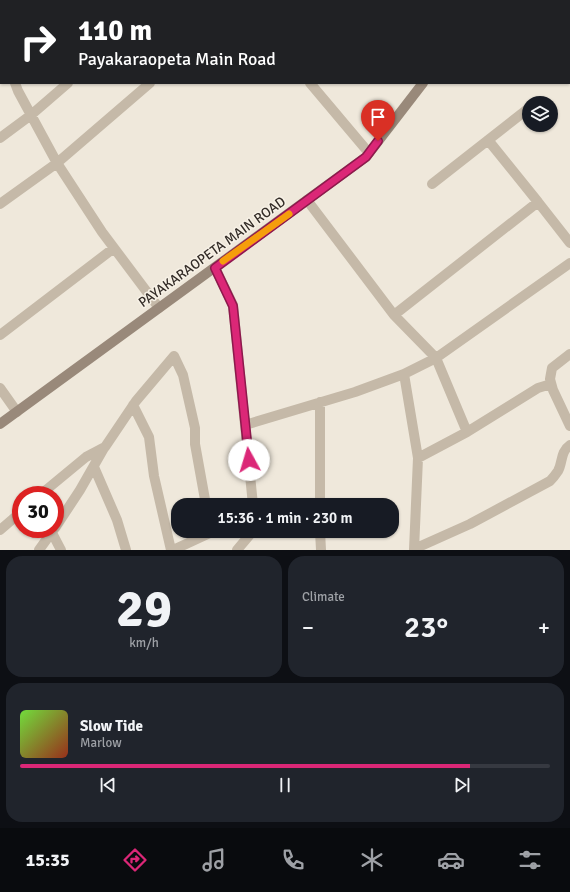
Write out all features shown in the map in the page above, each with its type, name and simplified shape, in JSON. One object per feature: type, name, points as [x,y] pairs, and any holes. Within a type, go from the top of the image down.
[{"type":"street","points":[[16,84],[18,91],[57,162],[102,232],[159,308]]},
{"type":"street","points":[[0,138],[31,115],[67,84]]},
{"type":"street","points":[[0,204],[57,162],[149,84]]},
{"type":"street","points":[[311,84],[369,153]]},
{"type":"street","name":"PAYAKARAOPETA MAIN ROAD","points":[[0,424],[366,157],[422,84]]},
{"type":"street","points":[[432,184],[522,113]]},
{"type":"street","points":[[488,140],[570,243]]},
{"type":"street","points":[[307,200],[394,315],[436,358],[468,432]]},
{"type":"street","points":[[394,315],[538,202]]},
{"type":"street","points":[[0,335],[114,248]]},
{"type":"street","points":[[245,424],[355,392],[404,374],[436,358],[570,263]]},
{"type":"street","points":[[215,268],[233,306],[252,498]]},
{"type":"street","points":[[570,354],[552,368],[550,379],[570,426]]},
{"type":"street","points":[[64,514],[133,405],[174,356],[182,376],[195,428],[195,444],[205,498]]},
{"type":"street","points":[[404,374],[418,458],[414,549],[470,524],[550,481],[559,470],[561,457],[570,445]]},
{"type":"street","points":[[418,458],[468,432],[538,388],[551,384]]},
{"type":"street","points":[[0,388],[17,412]]},
{"type":"street","points":[[320,402],[320,498]]},
{"type":"street","points":[[133,405],[149,437],[154,476],[172,550],[199,538]]},
{"type":"street","points":[[51,486],[86,457],[105,447]]},
{"type":"street","points":[[94,467],[117,520],[126,550]]},
{"type":"street","points":[[0,530],[12,520]]},
{"type":"street","points":[[39,550],[47,538]]},
{"type":"street","points":[[56,538],[61,550]]},
{"type":"street","points":[[237,550],[247,538]]},
{"type":"street","points":[[320,538],[321,550]]},
{"type":"slow traffic","points":[[223,261],[289,214]]},
{"type":"route","points":[[249,460],[233,306],[215,268],[366,157],[378,141]]}]
